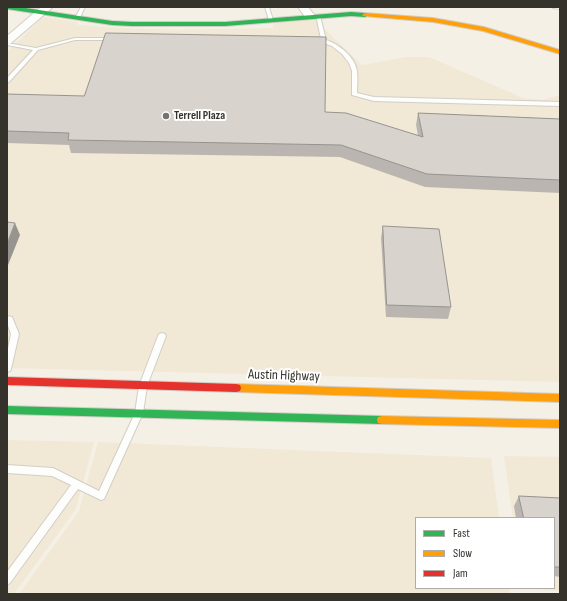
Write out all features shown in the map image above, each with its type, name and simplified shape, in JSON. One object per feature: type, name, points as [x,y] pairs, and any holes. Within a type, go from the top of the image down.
[{"type":"main road","points":[[7,7],[44,10],[77,18],[112,23],[191,25],[225,24],[314,16],[374,14],[433,20],[484,29],[560,52]]},
{"type":"main road","name":"Austin Highway","points":[[7,381],[560,398]]},
{"type":"main road","points":[[7,410],[268,418],[560,424]]},
{"type":"street","points":[[304,7],[314,16]]},
{"type":"street","points":[[7,43],[44,10]]},
{"type":"lane","points":[[77,18],[83,7]]},
{"type":"lane","points":[[267,7],[271,20]]},
{"type":"lane","points":[[555,7],[560,8]]},
{"type":"lane","points":[[314,16],[324,40]]},
{"type":"lane","points":[[7,43],[36,49],[75,39],[116,39]]},
{"type":"lane","points":[[309,40],[324,40],[344,53],[354,69],[354,94],[374,99],[560,104]]},
{"type":"lane","points":[[7,81],[36,49]]},
{"type":"lane","points":[[7,319],[9,319],[15,334],[7,369]]},
{"type":"lane","points":[[7,469],[53,472],[101,496],[139,413],[143,386],[162,336]]},
{"type":"lane","points":[[7,580],[77,484]]},
{"type":"shaded area","points":[[43,17],[77,22],[78,25],[178,30],[273,28],[274,22],[315,20],[362,65],[406,57],[429,57],[523,98],[543,100],[560,95],[560,382],[7,368],[7,52]]},
{"type":"shaded area","points":[[7,440],[94,442],[76,509],[14,594],[7,594]]},
{"type":"shaded area","points":[[98,442],[491,458],[499,517],[415,517],[415,589],[509,589],[510,594],[19,594],[79,511]]},
{"type":"shaded area","points":[[504,456],[560,457],[560,591],[535,589],[555,589],[555,517],[513,517]]},
{"type":"building","name":"Terrell Plaza","points":[[106,33],[326,37],[325,112],[346,113],[423,137],[418,113],[560,119],[560,180],[427,174],[341,145],[68,140],[69,133],[7,131],[7,94],[84,96]]},
{"type":"building","points":[[7,222],[15,223],[7,244]]},
{"type":"building","points":[[383,226],[439,229],[451,307],[387,305]]},
{"type":"building","points":[[519,496],[560,498],[560,567],[555,567],[555,517],[524,517]]},
{"type":"traffic: fast","points":[[7,7],[112,23],[132,24],[225,24],[351,14],[365,15]]},
{"type":"traffic: fast","points":[[7,410],[382,420]]},
{"type":"traffic: slow","points":[[365,15],[433,20],[484,29],[560,52]]},
{"type":"traffic: slow","points":[[236,388],[560,398]]},
{"type":"traffic: slow","points":[[382,420],[560,424]]},
{"type":"traffic: jam","points":[[7,381],[236,388]]},
{"type":"place","name":"Terrell Plaza","points":[[166,116]]}]
